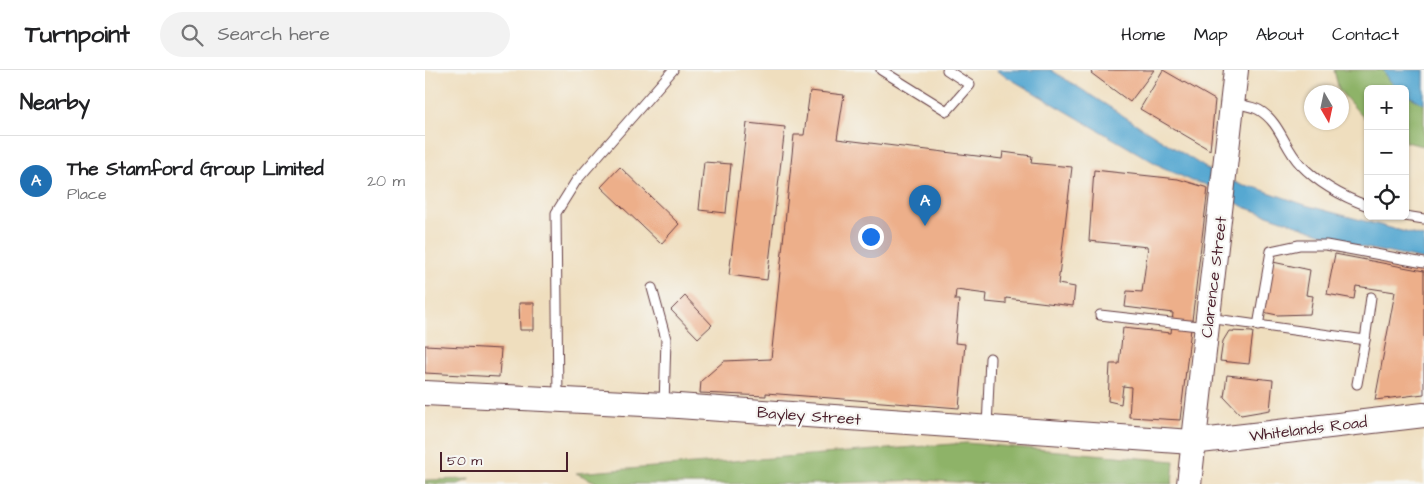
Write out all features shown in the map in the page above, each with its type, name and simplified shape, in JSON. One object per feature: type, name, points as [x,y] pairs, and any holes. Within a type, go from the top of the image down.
[{"type":"street","name":"Clarence Street","points":[[1189,484],[1192,442],[1228,157],[1236,70]]},
{"type":"street","name":"Bayley Street","points":[[425,393],[664,405],[1192,442]]},
{"type":"street","name":"Whitelands Road","points":[[1192,442],[1424,415]]},
{"type":"lane","points":[[558,399],[557,212],[576,181],[673,70]]},
{"type":"lane","points":[[881,70],[947,111],[970,85],[947,70]]},
{"type":"lane","points":[[1233,103],[1258,109],[1273,121],[1282,135],[1286,146],[1300,164],[1346,198],[1364,205]]},
{"type":"lane","points":[[1409,217],[1424,220]]},
{"type":"lane","points":[[1258,326],[1271,251],[1299,245],[1326,245],[1424,264]]},
{"type":"lane","points":[[652,288],[666,339],[664,405]]},
{"type":"lane","points":[[1357,384],[1371,297]]},
{"type":"lane","points":[[1100,314],[1258,326],[1365,340]]},
{"type":"lane","points":[[987,428],[990,358]]},
{"type":"green space","points":[[1334,70],[1383,70],[1395,85],[1364,85],[1364,117],[1349,101],[1349,85],[1338,85]]},
{"type":"green space","points":[[1409,96],[1424,104],[1424,146],[1409,143]]},
{"type":"green space","points":[[966,443],[1174,461],[1172,484],[987,484],[923,480],[810,484],[600,484],[576,473]]},
{"type":"green space","points":[[470,479],[458,484],[425,484],[425,480]]},
{"type":"water","points":[[995,70],[1051,70],[1209,170],[1243,186],[1254,187],[1305,205],[1424,237],[1424,260],[1361,247],[1244,207],[1204,184],[1192,181],[1162,167]]},
{"type":"water","points":[[1383,70],[1424,70],[1424,104],[1409,96],[1409,85],[1394,85]]},
{"type":"building","points":[[1093,70],[1154,70],[1130,102],[1091,73]]},
{"type":"building","points":[[1163,70],[1215,100],[1210,150],[1140,109]]},
{"type":"building","points":[[810,91],[844,95],[837,139],[1002,159],[1003,152],[1032,156],[1031,163],[1072,167],[1058,284],[1075,287],[1073,306],[1006,298],[1006,304],[986,302],[987,294],[956,290],[955,300],[959,300],[955,343],[965,344],[959,408],[766,393],[766,396],[700,393],[701,381],[724,361],[771,359],[794,135],[804,135]]},
{"type":"building","points":[[747,123],[785,127],[767,280],[729,275]]},
{"type":"building","points":[[704,162],[731,164],[726,213],[699,210]]},
{"type":"building","points":[[620,167],[679,224],[661,244],[601,187]]},
{"type":"building","points":[[1094,170],[1178,179],[1208,188],[1180,420],[1129,417],[1131,387],[1123,386],[1121,404],[1108,401],[1110,364],[1119,364],[1123,328],[1171,333],[1173,313],[1125,307],[1127,291],[1142,292],[1148,247],[1089,241]]},
{"type":"building","points":[[1335,254],[1424,271],[1424,394],[1375,400],[1395,292],[1356,286],[1354,299],[1327,294]]},
{"type":"building","points":[[1273,262],[1310,270],[1306,295],[1313,296],[1310,314],[1277,315],[1263,312]]},
{"type":"building","points":[[685,296],[712,325],[698,338],[671,310]]},
{"type":"building","points":[[519,303],[534,303],[534,330],[520,330]]},
{"type":"building","points":[[1229,331],[1253,332],[1249,364],[1220,361],[1223,341]]},
{"type":"building","points":[[425,345],[501,349],[499,377],[425,373]]},
{"type":"building","points":[[1227,375],[1273,380],[1270,410],[1241,415],[1224,397]]},
{"type":"place","name":"The Stamford Group Limited","points":[[925,226]]}]
